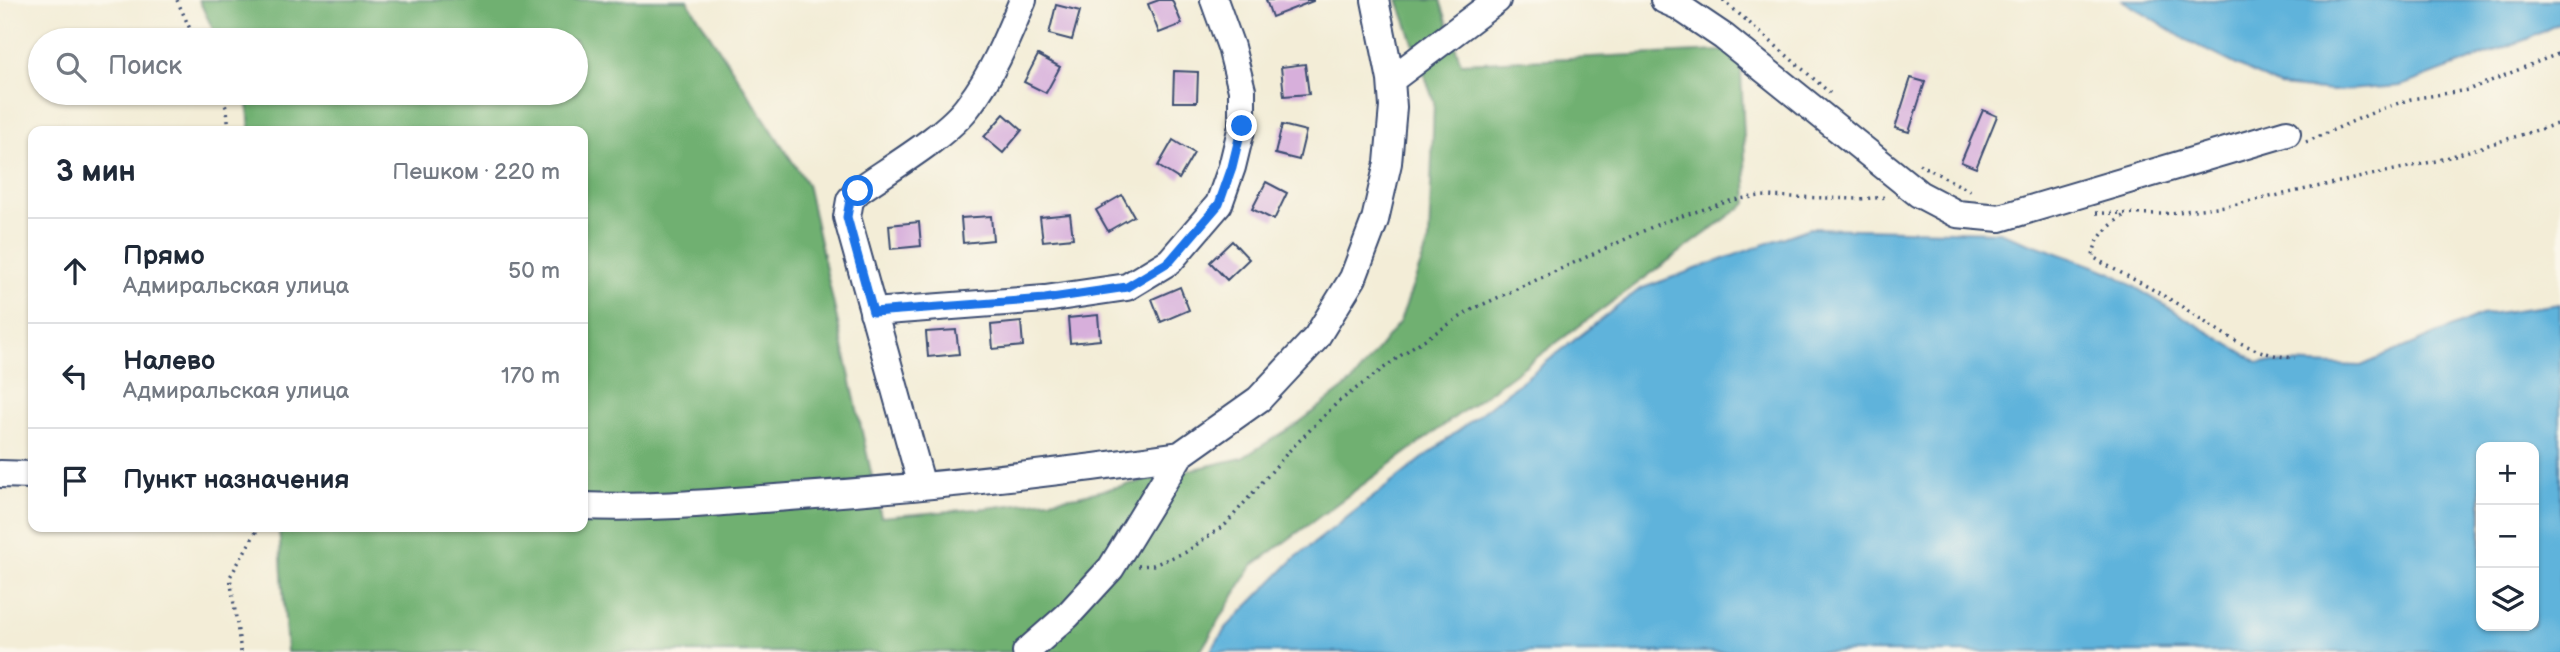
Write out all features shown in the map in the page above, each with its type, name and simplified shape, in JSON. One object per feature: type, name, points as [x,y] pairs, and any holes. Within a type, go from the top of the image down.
[{"type":"street","points":[[922,486],[847,217],[850,200],[858,191],[938,135],[968,107],[993,67],[1023,0]]},
{"type":"street","points":[[873,312],[1045,299],[1127,287],[1170,261],[1219,204],[1242,126],[1242,90],[1231,47],[1214,0]]},
{"type":"street","points":[[1026,652],[1067,616],[1111,568],[1180,455],[1259,399],[1316,338],[1353,278],[1375,220],[1388,163],[1391,80],[1374,0]]},
{"type":"street","points":[[1391,80],[1497,0]]},
{"type":"street","points":[[1664,0],[1678,6],[1724,37],[1919,194],[1957,214],[2000,218],[2291,140]]},
{"type":"street","points":[[588,506],[629,508],[922,486],[1077,470],[1180,455]]},
{"type":"street","points":[[0,474],[28,475]]},
{"type":"path","points":[[177,0],[190,28]]},
{"type":"path","points":[[1723,0],[1789,55],[1831,95]]},
{"type":"path","points":[[2291,140],[2411,99],[2468,90],[2560,53]]},
{"type":"path","points":[[225,105],[229,126]]},
{"type":"path","points":[[2093,213],[2162,214],[2233,205],[2435,161],[2560,123]]},
{"type":"path","points":[[1918,163],[1984,197]]},
{"type":"path","points":[[1963,193],[1974,193]]},
{"type":"path","points":[[1111,568],[1153,565],[1186,552],[1205,540],[1226,524],[1290,450],[1338,402],[1411,348],[1485,303],[1663,222],[1733,200],[1760,196],[1859,199],[1919,194]]},
{"type":"path","points":[[2125,214],[2106,228],[2094,244],[2092,257],[2164,296],[2237,343],[2273,356],[2295,358]]},
{"type":"path","points":[[242,652],[230,577],[256,532]]},
{"type":"green space","points":[[199,0],[687,0],[807,184],[881,517],[987,508],[1078,496],[1242,458],[1297,424],[1352,382],[1400,321],[1429,241],[1434,102],[1398,0],[1440,0],[1461,63],[1740,50],[1747,203],[1252,566],[1200,652],[287,652],[279,532],[588,532],[588,126],[250,126],[248,105],[588,105],[588,28],[212,28]]},
{"type":"water","points":[[2122,0],[2560,0],[2560,23],[2527,39],[2401,86],[2333,91],[2279,86],[2186,40]]},
{"type":"water","points":[[1810,228],[1999,232],[2110,272],[2258,362],[2361,366],[2481,315],[2560,304],[2560,652],[1210,652],[1226,628],[1295,558],[1640,289]]},
{"type":"building","points":[[1159,0],[1172,0],[1182,24],[1159,33],[1148,4]]},
{"type":"building","points":[[1266,0],[1313,0],[1313,1],[1272,17]]},
{"type":"building","points":[[1056,5],[1080,11],[1072,40],[1049,34]]},
{"type":"building","points":[[1038,55],[1060,67],[1046,93],[1024,82]]},
{"type":"building","points":[[1305,64],[1309,94],[1284,96],[1281,67]]},
{"type":"building","points":[[1174,71],[1198,72],[1197,102],[1173,102]]},
{"type":"building","points":[[1911,78],[1925,82],[1909,132],[1895,128]]},
{"type":"building","points":[[1983,110],[1997,116],[1976,168],[1961,162]]},
{"type":"building","points":[[1004,114],[1022,130],[1003,153],[984,137]]},
{"type":"building","points":[[1282,125],[1306,131],[1299,160],[1275,154]]},
{"type":"building","points":[[1173,140],[1194,153],[1179,179],[1158,166]]},
{"type":"building","points":[[1266,182],[1287,193],[1274,220],[1252,209]]},
{"type":"building","points":[[1122,195],[1134,216],[1108,231],[1096,210]]},
{"type":"building","points":[[1070,214],[1073,238],[1043,241],[1040,217]]},
{"type":"building","points":[[991,216],[993,240],[963,243],[961,218]]},
{"type":"building","points":[[919,222],[921,246],[891,249],[889,225]]},
{"type":"building","points":[[1232,241],[1249,259],[1227,280],[1210,262]]},
{"type":"building","points":[[1180,287],[1189,310],[1161,322],[1152,299]]},
{"type":"building","points":[[1098,315],[1100,340],[1070,343],[1068,318]]},
{"type":"building","points":[[1021,322],[1023,346],[993,349],[991,325]]},
{"type":"building","points":[[956,330],[959,354],[928,357],[926,332]]},
{"type":"route","points":[[858,191],[850,200],[847,217],[873,312],[1045,299],[1127,287],[1170,261],[1219,204],[1242,126]]}]
